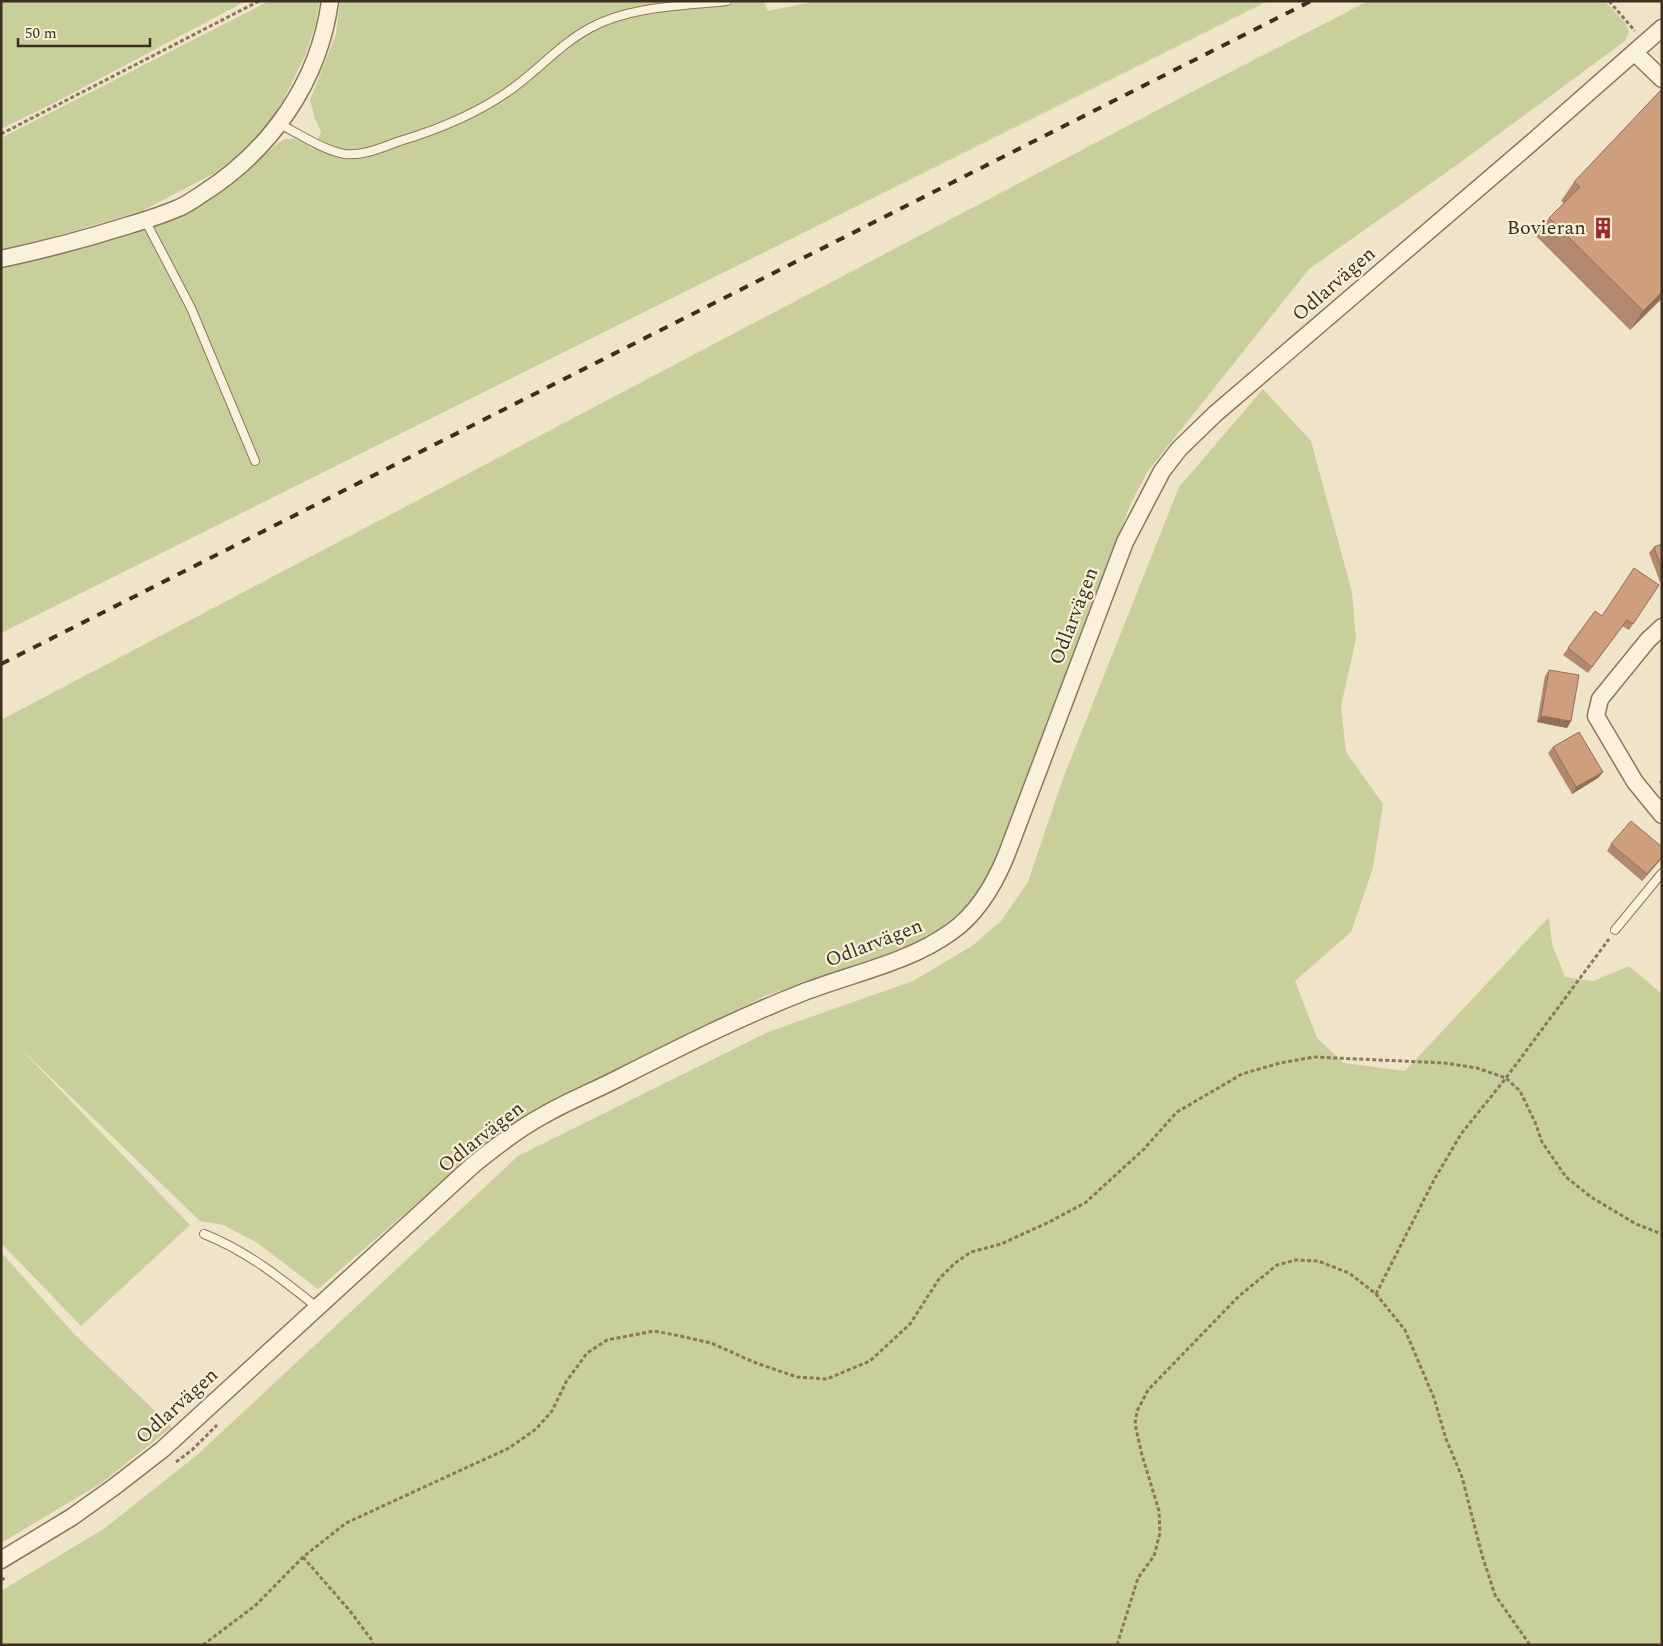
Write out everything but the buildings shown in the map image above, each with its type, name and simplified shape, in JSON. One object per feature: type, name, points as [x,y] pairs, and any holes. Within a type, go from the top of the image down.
[{"type":"street","points":[[1,259],[79,240],[178,209],[218,184],[243,163],[280,124],[304,84],[318,54],[326,26],[330,1]]},
{"type":"street","name":"Odlarvägen","points":[[1,1560],[72,1517],[163,1449],[473,1165],[519,1130],[544,1114],[700,1036],[757,1010],[809,990],[909,956],[952,932],[970,915],[998,877],[1125,542],[1162,471],[1179,449],[1215,414],[1662,28]]},
{"type":"street","points":[[1641,48],[1662,78]]},
{"type":"street","points":[[1662,627],[1648,640],[1600,698],[1596,716],[1635,782],[1662,815]]},
{"type":"lane","points":[[280,124],[331,150],[344,154],[356,154],[376,149],[432,131],[484,107],[511,89],[569,42],[590,28],[615,17],[639,11],[727,1]]},
{"type":"lane","points":[[145,220],[190,308],[255,461]]},
{"type":"lane","points":[[1615,930],[1662,873]]},
{"type":"lane","points":[[204,1234],[226,1242],[276,1274],[318,1308]]},
{"type":"path","points":[[1,134],[259,1]]},
{"type":"path","points":[[1610,1],[1641,48]]},
{"type":"path","points":[[1376,1294],[1425,1197],[1461,1134],[1506,1078],[1615,930]]},
{"type":"path","points":[[202,1645],[256,1605],[304,1557],[346,1524],[509,1448],[536,1429],[552,1411],[566,1382],[587,1353],[607,1340],[654,1331],[711,1343],[756,1363],[797,1376],[827,1379],[870,1362],[910,1324],[939,1279],[955,1263],[970,1252],[1009,1240],[1085,1203],[1144,1149],[1177,1112],[1242,1074],[1280,1063],[1314,1056],[1445,1063],[1477,1068],[1506,1078],[1520,1091],[1542,1142],[1566,1177],[1591,1197],[1636,1224],[1662,1234]]},
{"type":"path","points":[[1117,1645],[1138,1578],[1154,1556],[1160,1533],[1159,1511],[1135,1424],[1137,1411],[1148,1390],[1239,1296],[1277,1265],[1296,1260],[1318,1261],[1349,1273],[1376,1294],[1405,1330],[1428,1383],[1446,1439],[1462,1477],[1494,1595],[1530,1645]]},
{"type":"path","points":[[170,1467],[192,1450],[220,1422]]},
{"type":"path","points":[[304,1557],[350,1611],[374,1645]]},
{"type":"path","points":[[1,1580],[10,1575]]},
{"type":"green space","points":[[1,1],[246,1],[1,129]]},
{"type":"green space","points":[[269,1],[320,1],[315,26],[306,53],[285,97],[260,136],[243,152],[213,174],[142,211],[25,245],[1,250],[1,138]]},
{"type":"green space","points":[[340,1],[764,1],[768,11],[816,1],[1268,1],[1,633],[1,268],[28,262],[144,227],[219,191],[285,139],[295,139],[314,150],[321,131],[315,119],[310,100],[336,34]]},
{"type":"green space","points":[[1368,1],[1605,1],[1626,24],[1629,32],[1625,41],[1454,167],[1309,269],[1148,471],[1131,503],[994,870],[970,903],[939,929],[900,950],[765,996],[532,1111],[493,1137],[318,1289],[256,1242],[223,1225],[200,1221],[18,1046],[190,1225],[81,1326],[1,1243],[1,720]]},
{"type":"green space","points":[[1263,389],[1311,441],[1352,592],[1356,639],[1341,706],[1346,752],[1383,804],[1373,868],[1351,932],[1295,981],[1317,1038],[1344,1063],[1405,1071],[1549,917],[1552,944],[1565,977],[1593,981],[1629,966],[1662,994],[1662,1645],[1,1645],[1,1591],[105,1528],[197,1455],[518,1156],[768,1032],[913,981],[972,946],[1001,921],[1028,882],[1062,781],[1179,487]]},
{"type":"green space","points":[[1,1252],[74,1334],[172,1427],[100,1484],[1,1543]]},
{"type":"railway","points":[[1,664],[1311,1]]},
{"type":"place","name":"Bovieran","points":[[1603,228]]}]
